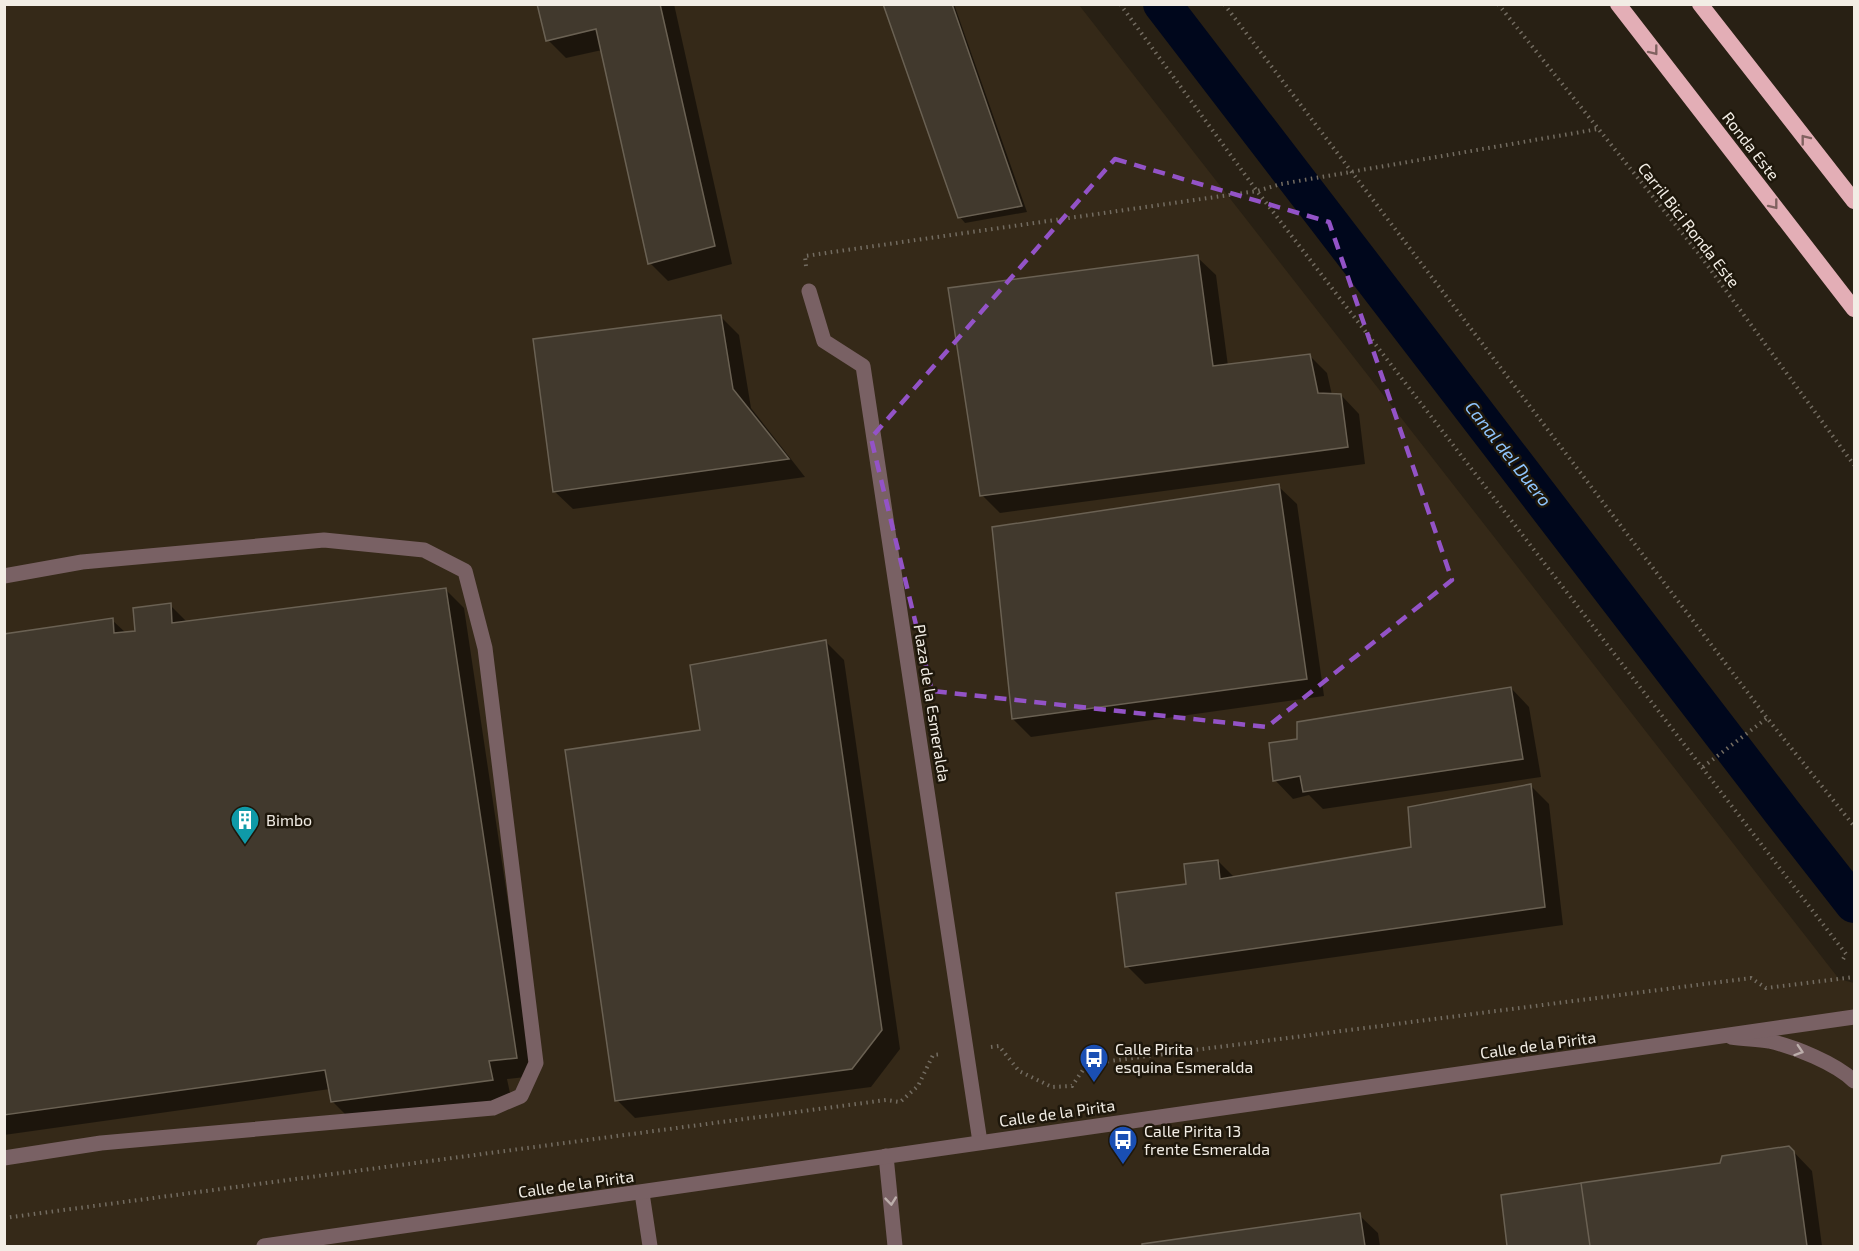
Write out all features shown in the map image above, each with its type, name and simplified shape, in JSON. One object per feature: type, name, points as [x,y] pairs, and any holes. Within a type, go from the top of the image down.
[{"type":"highway","name":"Ronda Este","points":[[1618,4],[1854,309]]},
{"type":"highway","points":[[1700,4],[1854,201]]},
{"type":"street","name":"Plaza de la Esmeralda","points":[[810,291],[824,341],[863,366],[981,1142]]},
{"type":"street","points":[[4,576],[82,562],[324,540],[424,550],[465,571],[485,648],[536,1063],[521,1096],[493,1108],[101,1143],[4,1158]]},
{"type":"street","name":"Calle de la Pirita","points":[[264,1246],[1854,1017]]},
{"type":"street","points":[[1722,1036],[1769,1041],[1812,1055],[1847,1074],[1854,1081]]},
{"type":"street","points":[[886,1156],[895,1246]]},
{"type":"street","points":[[642,1193],[650,1246]]},
{"type":"path","points":[[1120,4],[1257,191],[1846,954],[1841,963]]},
{"type":"path","points":[[1224,4],[1767,718],[1854,826]]},
{"type":"path","name":"Carril Bici Ronda Este","points":[[1498,4],[1699,254],[1854,465]]},
{"type":"path","points":[[810,291],[805,256],[1257,191],[1281,184],[1598,129]]},
{"type":"path","points":[[1703,767],[1767,718]]},
{"type":"path","points":[[999,1046],[1019,1071],[1052,1087],[1072,1086],[1086,1064],[1752,978],[1766,988],[1854,977]]},
{"type":"path","points":[[4,1218],[886,1100],[900,1102],[918,1086],[933,1055]]},
{"type":"highlighted area","points":[[1115,159],[1329,222],[1452,580],[1267,727],[932,691],[871,438]]},
{"type":"shaded area","points":[[5,5],[1079,5],[1839,979],[1854,983],[1854,1246],[5,1246]]},
{"type":"building","points":[[537,4],[660,4],[715,246],[648,264],[596,29],[546,41]]},
{"type":"building","points":[[883,4],[952,4],[1022,206],[958,218]]},
{"type":"building","points":[[1198,255],[1213,366],[1310,354],[1318,393],[1341,394],[1348,447],[980,496],[948,288]]},
{"type":"building","points":[[721,315],[733,389],[789,459],[553,492],[533,339]]},
{"type":"building","points":[[1279,484],[1307,679],[1012,719],[992,527]]},
{"type":"building","name":"Bimbo","points":[[446,588],[517,1058],[489,1061],[493,1080],[331,1102],[325,1070],[4,1115],[4,634],[113,618],[114,633],[135,631],[133,608],[171,603],[172,623]]},
{"type":"building","points":[[826,640],[882,1030],[852,1069],[615,1101],[565,750],[700,730],[690,665]]},
{"type":"building","points":[[1511,687],[1523,759],[1303,792],[1300,776],[1273,781],[1269,743],[1297,739],[1297,722]]},
{"type":"building","points":[[1531,784],[1545,907],[1125,967],[1116,893],[1186,884],[1184,864],[1218,860],[1220,879],[1411,847],[1408,807]]},
{"type":"building","points":[[1789,1146],[1794,1151],[1807,1246],[1590,1246],[1581,1183],[1720,1163],[1722,1156]]},
{"type":"building","points":[[1581,1183],[1590,1246],[1507,1246],[1501,1195]]},
{"type":"building","points":[[1360,1213],[1365,1246],[1142,1246],[1142,1244]]},
{"type":"waterway","name":"Canal del Duero","points":[[1162,4],[1854,904]]},
{"type":"place","name":"Bimbo","points":[[245,846]]},
{"type":"place","name":"Calle Pirita esquina Esmeralda","points":[[1094,1084]]},
{"type":"place","name":"Calle Pirita 13 frente Esmeralda","points":[[1123,1166]]}]
